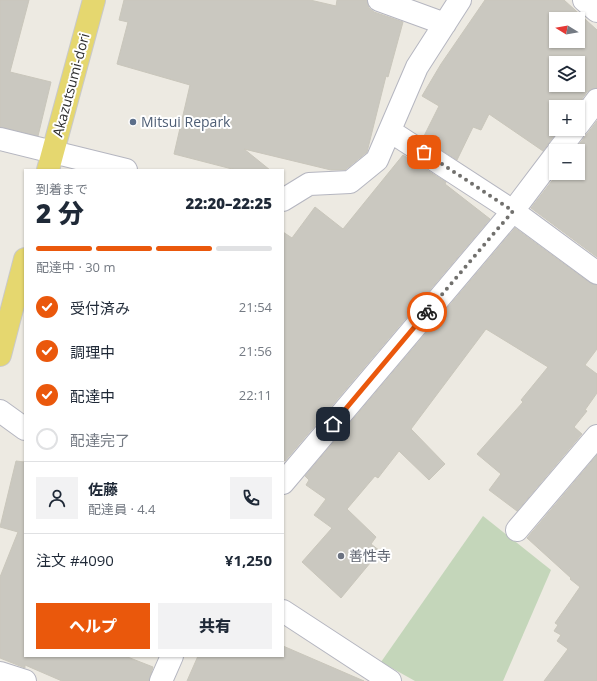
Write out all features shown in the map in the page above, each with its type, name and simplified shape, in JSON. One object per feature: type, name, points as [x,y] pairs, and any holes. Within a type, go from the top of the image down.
[{"type":"main road","name":"Akazutsumi-dori","points":[[51,161],[94,0]]},
{"type":"main road","points":[[0,355],[24,263]]},
{"type":"street","points":[[378,0],[445,24]]},
{"type":"street","points":[[284,199],[309,184],[350,182],[376,160],[417,67],[460,0]]},
{"type":"street","points":[[584,0],[597,11]]},
{"type":"street","points":[[585,116],[597,100]]},
{"type":"street","points":[[390,131],[513,211],[597,273]]},
{"type":"street","points":[[563,144],[570,136]]},
{"type":"street","points":[[0,139],[51,161],[118,169]]},
{"type":"street","points":[[284,482],[513,211],[549,163]]},
{"type":"street","points":[[0,411],[24,428]]},
{"type":"street","points":[[517,530],[597,436]]},
{"type":"street","points":[[284,612],[379,678]]},
{"type":"street","points":[[161,681],[172,657]]},
{"type":"street","points":[[0,673],[25,681]]},
{"type":"green space","points":[[483,516],[551,570],[503,681],[415,681],[381,662]]},
{"type":"building","points":[[0,0],[29,0],[10,72],[51,82],[38,136],[0,127]]},
{"type":"building","points":[[124,0],[310,0],[336,6],[337,0],[367,0],[369,8],[374,12],[403,22],[388,77],[386,76],[367,152],[345,170],[331,170],[244,149],[269,169],[232,169],[174,154],[190,85],[117,64],[128,22],[119,20]]},
{"type":"building","points":[[485,0],[564,0],[577,12],[549,12],[549,48],[585,48],[585,19],[597,30],[597,88],[587,92],[581,100],[549,100],[549,136],[554,136],[543,151],[489,114],[481,130],[473,127],[457,160],[423,138],[439,106],[422,96],[441,64]]},
{"type":"building","points":[[597,121],[597,257],[531,208],[553,180],[585,180],[585,144],[579,144]]},
{"type":"building","points":[[403,155],[446,182],[445,184],[490,219],[285,461],[284,233],[292,238],[315,207],[343,229]]},
{"type":"building","points":[[515,228],[590,283],[597,285],[597,349],[585,365],[597,374],[597,393],[585,410],[587,411],[574,427],[582,434],[517,511],[489,490],[501,474],[477,454],[523,402],[521,400],[548,367],[486,329],[411,429],[445,464],[429,480],[399,451],[378,478],[375,476],[347,509],[376,537],[371,544],[380,551],[341,598],[302,562],[332,528],[314,515],[326,499],[306,485],[309,480],[305,476]]},
{"type":"building","points":[[597,455],[597,681],[544,681],[568,649],[557,641],[561,635],[554,631],[558,625],[555,623],[580,587],[527,538]]},
{"type":"building","points":[[16,461],[24,462],[24,657],[128,657],[153,667],[149,681],[62,681],[25,665],[25,668],[0,658],[0,577],[18,532],[0,527]]},
{"type":"building","points":[[284,646],[364,681],[187,681],[198,657],[284,657]]},
{"type":"way so far","points":[[424,152],[513,211],[427,312]]},
{"type":"place","name":"Mitsui Repark","points":[[133,122]]},
{"type":"place","name":"善性寺","points":[[341,556]]},
{"type":"route","points":[[333,424],[427,312]]}]
